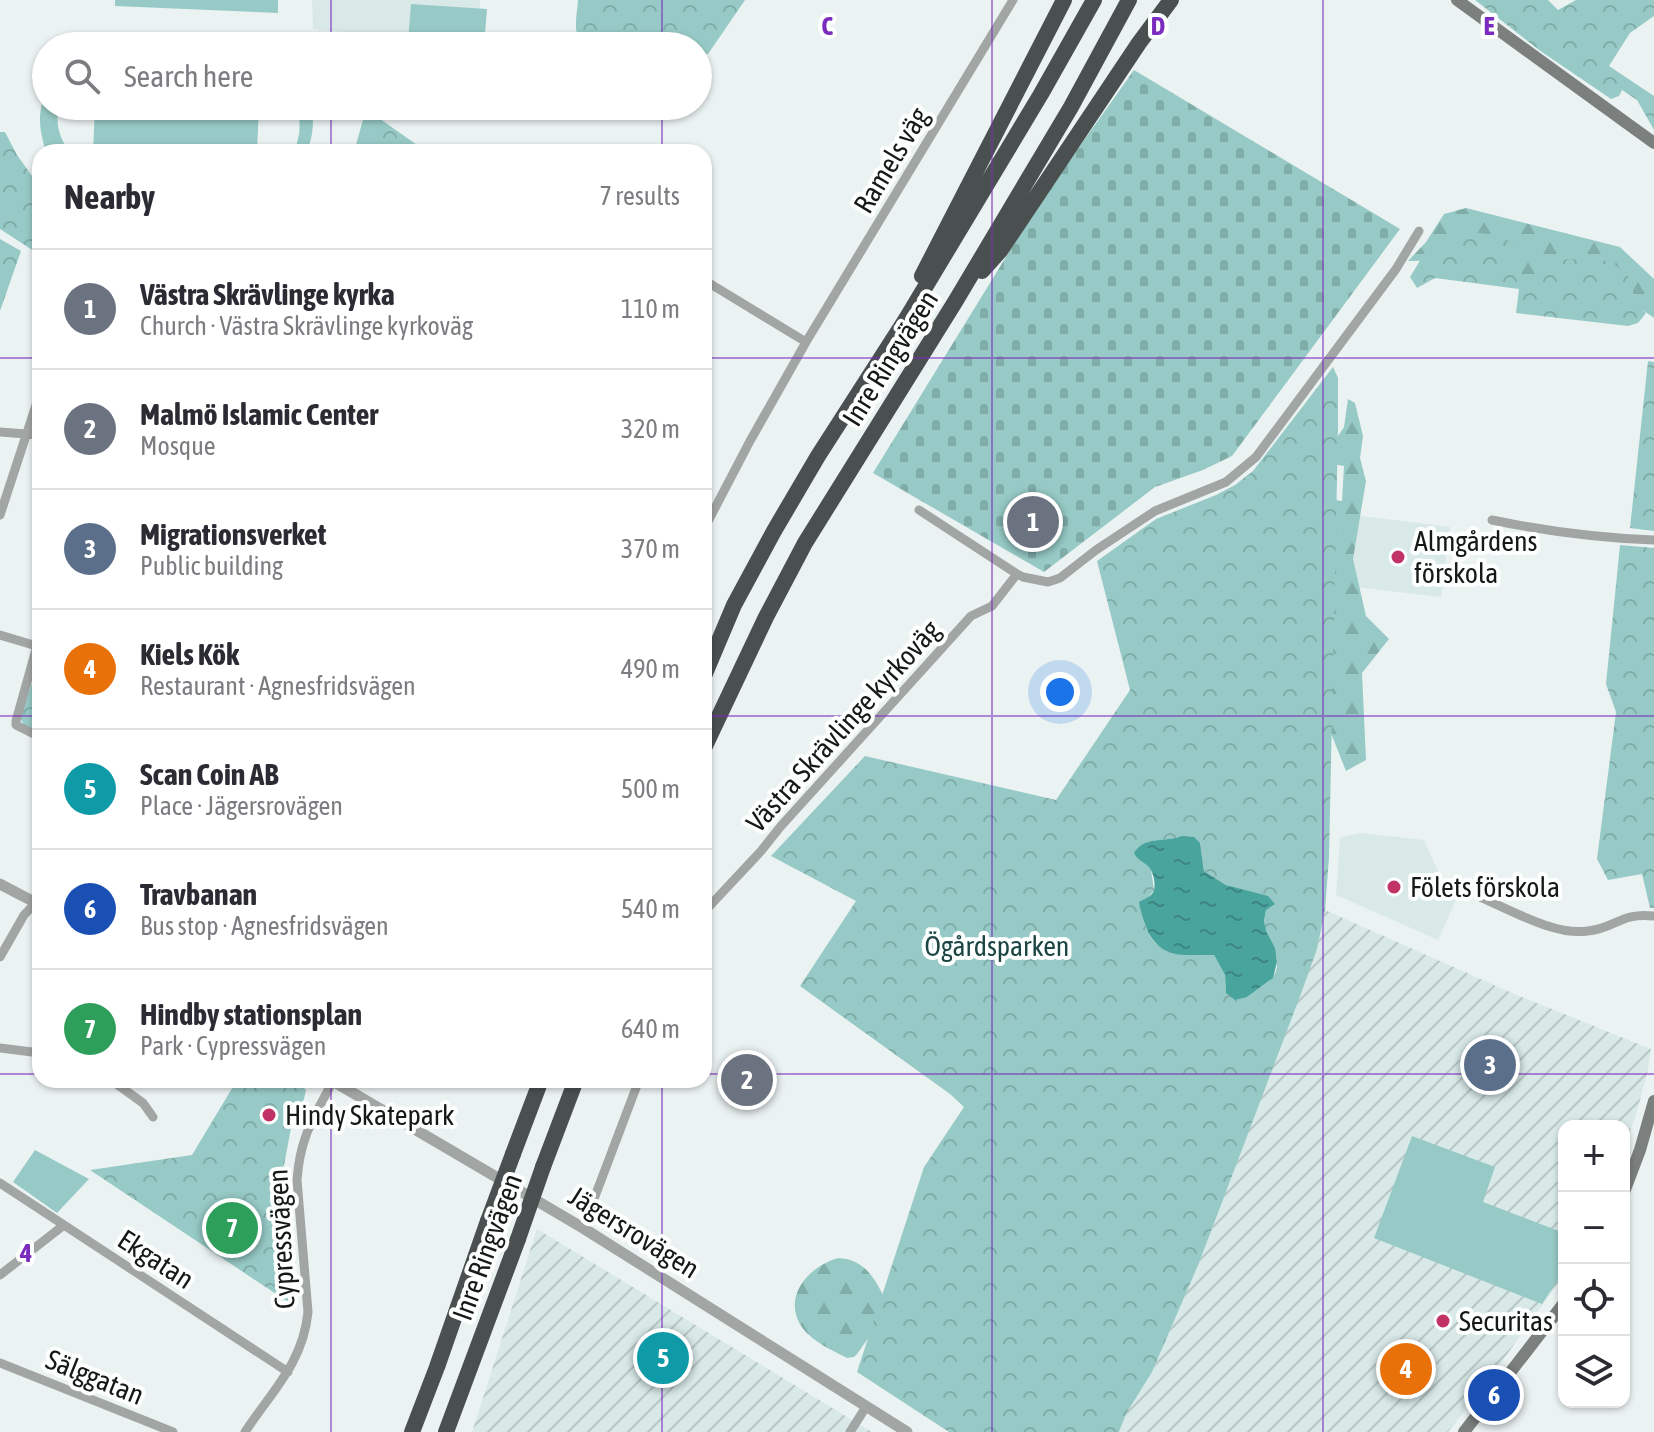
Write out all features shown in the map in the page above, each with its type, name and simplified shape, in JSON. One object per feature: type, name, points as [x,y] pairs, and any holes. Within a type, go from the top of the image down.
[{"type":"highway","points":[[906,319],[926,266],[1064,0]]},
{"type":"highway","name":"Inre Ringvägen","points":[[712,657],[734,605],[799,488],[906,319],[1094,0]]},
{"type":"highway","name":"Inre Ringvägen","points":[[712,731],[805,543],[955,302],[1071,107],[1129,0]]},
{"type":"highway","points":[[955,302],[1000,251],[1171,0]]},
{"type":"highway","name":"Inre Ringvägen","points":[[412,1432],[538,1088]]},
{"type":"highway","name":"Inre Ringvägen","points":[[446,1432],[573,1088]]},
{"type":"main road","points":[[1457,0],[1654,143]]},
{"type":"main road","points":[[1630,1176],[1654,1101]]},
{"type":"main road","points":[[1465,1432],[1558,1311]]},
{"type":"street","name":"Ramels väg","points":[[712,514],[806,342],[1013,0]]},
{"type":"street","points":[[919,510],[1017,574],[1048,582],[1060,578],[1155,511],[1226,482],[1256,457],[1396,269],[1419,231]]},
{"type":"street","points":[[712,285],[806,342]]},
{"type":"street","points":[[0,515],[32,418]]},
{"type":"street","points":[[0,432],[32,434]]},
{"type":"street","points":[[1492,520],[1582,535],[1654,540]]},
{"type":"street","name":"Västra Skrävlinge kyrkoväg","points":[[712,903],[971,616],[992,606],[1017,574]]},
{"type":"street","points":[[0,635],[32,645]]},
{"type":"street","points":[[32,667],[16,721],[16,725],[32,733]]},
{"type":"street","points":[[0,884],[32,899]]},
{"type":"street","points":[[1480,897],[1551,928],[1568,932],[1601,929],[1626,916],[1654,916]]},
{"type":"street","points":[[0,957],[24,915],[32,908]]},
{"type":"street","points":[[0,1048],[32,1052]]},
{"type":"street","points":[[122,1088],[143,1103],[153,1117]]},
{"type":"street","name":"Cypressvägen","points":[[245,1432],[288,1372],[306,1329],[308,1312],[298,1160],[304,1135],[328,1088]]},
{"type":"street","name":"Jägersrovägen","points":[[346,1088],[583,1228],[907,1432]]},
{"type":"street","points":[[583,1228],[636,1088]]},
{"type":"street","name":"Ekgatan","points":[[0,1183],[288,1372]]},
{"type":"street","points":[[0,1275],[64,1225]]},
{"type":"street","name":"Sälggatan","points":[[0,1363],[173,1432]]},
{"type":"street","points":[[850,1432],[866,1407]]},
{"type":"shaded area","points":[[312,0],[480,0],[481,32],[343,32],[313,29]]},
{"type":"shaded area","name":"Almgårdens förskola","points":[[1355,515],[1450,527],[1441,597],[1346,586]]},
{"type":"shaded area","name":"Fölets förskola","points":[[1362,833],[1424,840],[1442,880],[1459,893],[1438,940],[1336,895],[1340,837]]},
{"type":"shaded area","points":[[1325,910],[1512,993],[1651,1049],[1630,1130],[1630,1120],[1558,1120],[1558,1283],[1448,1432],[1119,1432],[1126,1414],[1152,1372],[1199,1263],[1317,949]]},
{"type":"shaded area","points":[[537,1229],[872,1432],[472,1432]]},
{"type":"green space","points":[[115,0],[278,0],[278,13],[115,6]]},
{"type":"green space","points":[[578,0],[745,0],[712,48],[712,32],[576,32]]},
{"type":"green space","points":[[1475,0],[1548,0],[1558,10],[1576,0],[1654,0],[1654,16],[1630,33],[1609,66],[1654,96],[1654,130],[1637,100],[1622,90],[1619,96],[1611,99],[1539,50]]},
{"type":"green space","points":[[411,4],[487,9],[485,32],[409,32]]},
{"type":"green space","points":[[1134,70],[1400,229],[1232,456],[1155,487],[1044,572],[873,473],[1038,205]]},
{"type":"green space","points":[[57,120],[65,144],[44,144],[40,121]]},
{"type":"green space","points":[[94,120],[258,120],[257,144],[93,144]]},
{"type":"green space","points":[[299,120],[313,120],[310,144],[297,144]]},
{"type":"green space","points":[[363,120],[382,120],[416,144],[356,144]]},
{"type":"green space","points":[[0,132],[5,132],[32,176],[32,250],[0,229]]},
{"type":"green space","points":[[1466,208],[1620,247],[1654,279],[1654,318],[1633,303],[1527,299],[1516,260],[1408,261],[1426,242],[1444,214]]},
{"type":"green space","points":[[1461,231],[1499,235],[1518,247],[1518,261],[1528,294],[1541,270],[1567,259],[1611,261],[1632,280],[1634,301],[1646,313],[1638,323],[1628,326],[1516,313],[1519,289],[1435,278],[1417,288],[1410,277],[1421,259]]},
{"type":"green space","points":[[0,239],[21,251],[0,311]]},
{"type":"green space","points":[[1648,361],[1654,362],[1654,531],[1630,528]]},
{"type":"green space","name":"Ögårdsparken","points":[[1333,367],[1338,378],[1338,430],[1329,858],[1325,910],[1317,949],[1199,1263],[1152,1372],[1126,1414],[1119,1432],[949,1432],[857,1372],[924,1167],[964,1107],[800,986],[856,901],[771,856],[865,756],[1056,800],[1130,690],[1097,561],[1156,519],[1216,495],[1253,471]],"holes":[[[1181,836],[1200,843],[1204,871],[1226,885],[1252,893],[1266,910],[1264,926],[1277,958],[1276,971],[1271,979],[1247,997],[1226,993],[1225,975],[1214,955],[1164,949],[1152,939],[1142,917],[1140,909],[1154,890],[1147,842]]]},
{"type":"green space","points":[[1348,399],[1355,403],[1363,436],[1360,458],[1366,481],[1353,559],[1366,616],[1389,639],[1362,673],[1366,760],[1346,771],[1309,678],[1318,497],[1342,501],[1344,466],[1321,462],[1344,427]]},
{"type":"green space","points":[[1620,545],[1654,548],[1654,908],[1650,908],[1642,874],[1608,880],[1597,859],[1616,712],[1606,684]]},
{"type":"green space","points":[[32,683],[32,728],[24,725],[20,718]]},
{"type":"green space","points":[[232,1088],[306,1090],[291,1128],[282,1176],[293,1303],[90,1170],[192,1155]]},
{"type":"green space","points":[[1412,1136],[1495,1167],[1483,1202],[1558,1231],[1558,1280],[1542,1304],[1374,1238]]},
{"type":"green space","points":[[35,1150],[89,1179],[57,1213],[13,1182]]},
{"type":"green space","points":[[838,1258],[861,1266],[872,1277],[885,1299],[877,1326],[857,1354],[847,1358],[808,1334],[797,1318],[795,1307],[800,1286],[807,1277]]},
{"type":"water","points":[[1181,836],[1194,837],[1200,843],[1204,871],[1226,885],[1268,896],[1275,904],[1266,910],[1264,921],[1275,948],[1277,962],[1273,978],[1247,997],[1235,1000],[1226,993],[1225,975],[1214,955],[1168,952],[1148,932],[1139,902],[1152,894],[1154,880],[1149,867],[1134,853],[1149,842]]},
{"type":"place","name":"Västra Skrävlinge kyrka","points":[[1033,522]]},
{"type":"place","name":"Almgårdens förskola","points":[[1398,557]]},
{"type":"place","name":"Fölets förskola","points":[[1394,887]]},
{"type":"place","name":"Migrationsverket","points":[[1490,1065]]},
{"type":"place","name":"Malmö Islamic Center","points":[[747,1080]]},
{"type":"place","name":"Hindy Skatepark","points":[[269,1115]]},
{"type":"place","name":"Hindby stationsplan","points":[[232,1228]]},
{"type":"place","name":"Securitas","points":[[1443,1321]]},
{"type":"place","name":"Scan Coin AB","points":[[663,1358]]},
{"type":"place","name":"Kiels Kök","points":[[1406,1369]]},
{"type":"place","name":"Travbanan","points":[[1494,1395]]}]
